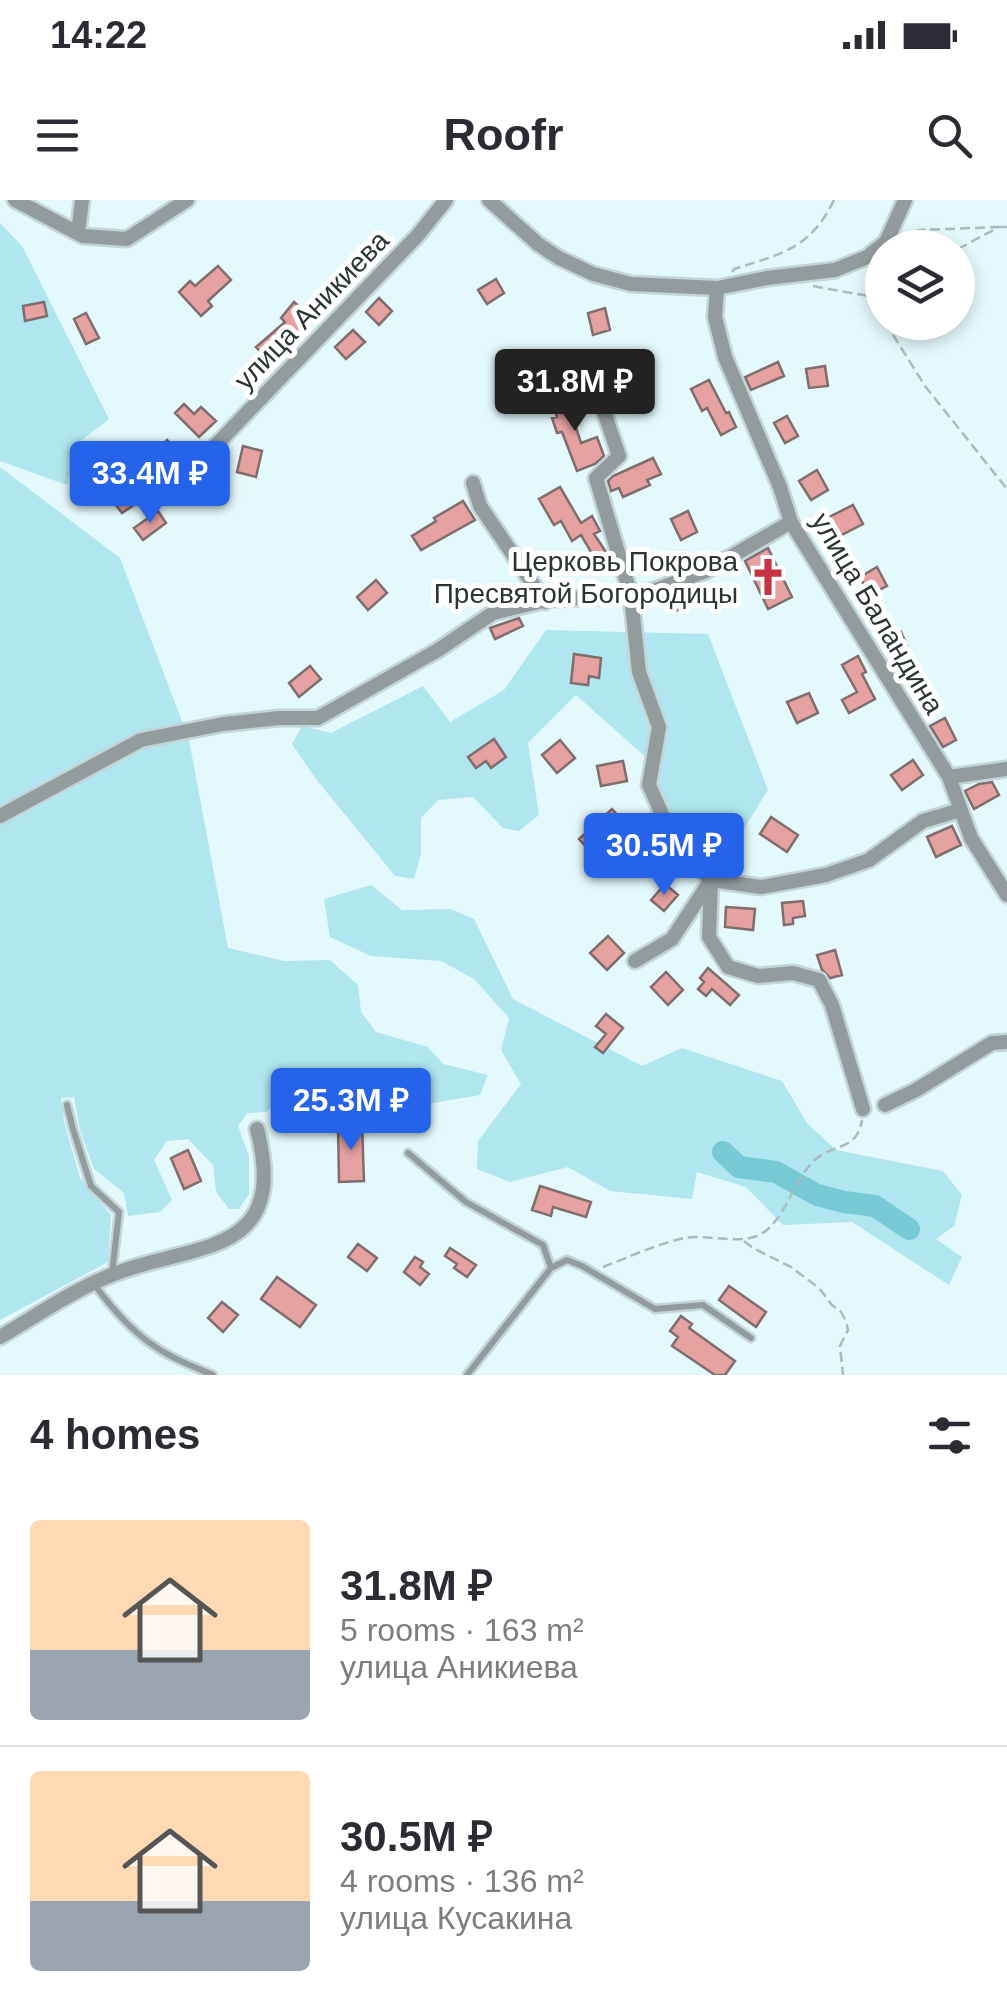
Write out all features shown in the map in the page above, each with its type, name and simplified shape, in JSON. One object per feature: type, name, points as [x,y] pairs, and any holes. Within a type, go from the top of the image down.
[{"type":"street","points":[[14,200],[82,236],[127,239],[187,200]]},
{"type":"street","points":[[78,234],[82,200]]},
{"type":"street","name":"улица Аникиева","points":[[164,492],[191,471],[418,236],[446,200]]},
{"type":"street","points":[[488,200],[560,258],[593,274],[632,284],[717,288],[835,270],[865,258]]},
{"type":"street","points":[[891,230],[905,200]]},
{"type":"street","name":"улица Баландина","points":[[717,288],[715,317],[725,357],[791,522],[949,777],[971,838],[1007,896]]},
{"type":"street","points":[[592,373],[619,456],[596,478],[631,596],[638,672],[659,727],[649,785],[675,842],[710,880],[761,887],[826,875],[870,860],[923,821],[961,810]]},
{"type":"street","points":[[473,484],[480,506],[545,602]]},
{"type":"street","points":[[0,816],[141,740],[223,724],[318,718],[438,650],[494,613],[551,599],[639,596],[706,571],[791,522]]},
{"type":"street","points":[[949,777],[1007,769]]},
{"type":"street","points":[[635,960],[672,939],[710,880]]},
{"type":"street","points":[[710,880],[709,937],[728,966],[758,976],[793,973],[819,980],[832,1005],[863,1110]]},
{"type":"street","points":[[885,1105],[992,1043],[1007,1042]]},
{"type":"street","points":[[0,1337],[93,1283],[218,1244],[250,1222],[262,1199],[264,1158],[257,1128]]},
{"type":"lane","points":[[68,1104],[92,1186],[119,1212],[112,1275]]},
{"type":"lane","points":[[408,1153],[466,1202],[543,1245],[550,1268]]},
{"type":"lane","points":[[467,1375],[550,1268],[567,1260],[655,1309],[703,1305],[751,1338]]},
{"type":"lane","points":[[93,1283],[142,1338],[167,1355],[213,1375]]},
{"type":"path","points":[[717,288],[734,269],[796,247],[813,234],[834,200]]},
{"type":"path","points":[[920,230],[1007,226]]},
{"type":"path","points":[[975,240],[999,228]]},
{"type":"path","points":[[801,284],[865,295]]},
{"type":"path","points":[[896,340],[925,386],[1007,489]]},
{"type":"path","points":[[592,1272],[684,1238],[743,1240],[768,1230],[816,1159],[857,1137],[863,1110]]},
{"type":"path","points":[[743,1240],[791,1267],[819,1288],[841,1312],[848,1330],[840,1346],[842,1375]]},
{"type":"shaded area","points":[[0,223],[22,246],[109,419],[77,444],[67,485],[0,461]]},
{"type":"shaded area","points":[[0,467],[120,558],[189,740],[228,948],[284,961],[330,960],[358,985],[361,1012],[376,1032],[428,1047],[443,1064],[488,1075],[480,1095],[421,1105],[377,1129],[337,1087],[297,1080],[267,1112],[247,1113],[238,1126],[249,1156],[249,1194],[239,1209],[229,1209],[216,1192],[213,1165],[188,1139],[167,1141],[154,1160],[172,1200],[160,1212],[128,1216],[124,1193],[94,1169],[80,1130],[74,1097],[61,1098],[80,1178],[111,1215],[108,1262],[0,1320]]},
{"type":"shaded area","points":[[546,630],[708,634],[768,790],[743,830],[732,858],[680,862],[645,834],[660,770],[576,695],[528,743],[539,815],[519,831],[503,828],[473,797],[438,800],[421,818],[421,854],[414,879],[395,876],[292,744],[302,726],[331,733],[423,686],[450,722],[504,690]]},
{"type":"shaded area","points":[[371,885],[402,910],[451,909],[474,919],[513,999],[642,1066],[682,1048],[782,1081],[807,1123],[836,1150],[943,1171],[962,1195],[954,1226],[936,1239],[962,1257],[949,1285],[852,1222],[783,1225],[746,1187],[697,1172],[692,1199],[610,1191],[568,1167],[510,1182],[477,1169],[478,1141],[521,1084],[501,1050],[509,1018],[474,979],[441,961],[371,956],[330,937],[324,899]]},
{"type":"building","points":[[218,266],[231,280],[208,301],[212,306],[201,316],[179,292],[190,281],[195,286]]},
{"type":"building","points":[[342,268],[353,281],[335,297],[324,285]]},
{"type":"building","points":[[496,279],[504,293],[487,304],[478,290]]},
{"type":"building","points":[[379,298],[392,311],[379,325],[366,312]]},
{"type":"building","points":[[44,302],[47,316],[25,321],[23,306]]},
{"type":"building","points":[[294,302],[313,318],[270,362],[256,347],[285,322],[281,318]]},
{"type":"building","points":[[605,308],[610,330],[593,335],[588,313]]},
{"type":"building","points":[[86,313],[99,338],[86,344],[74,319]]},
{"type":"building","points":[[353,330],[365,342],[346,359],[335,347]]},
{"type":"building","points":[[778,362],[784,376],[751,390],[745,377]]},
{"type":"building","points":[[825,366],[828,386],[809,388],[806,369]]},
{"type":"building","points":[[709,380],[736,427],[721,435],[707,408],[702,411],[691,389]]},
{"type":"building","points":[[576,394],[580,408],[571,412],[581,443],[597,437],[604,456],[577,471],[562,432],[557,433],[552,418],[557,417],[552,402]]},
{"type":"building","points":[[184,404],[194,414],[201,407],[216,421],[199,437],[175,413]]},
{"type":"building","points":[[787,416],[798,436],[785,443],[774,423]]},
{"type":"building","points":[[167,440],[181,453],[168,467],[154,454]]},
{"type":"building","points":[[243,446],[262,451],[256,477],[237,472]]},
{"type":"building","points":[[653,458],[661,474],[647,480],[650,485],[623,497],[619,488],[611,491],[608,481],[613,476]]},
{"type":"building","points":[[817,470],[828,490],[811,500],[799,481]]},
{"type":"building","points":[[122,487],[134,505],[122,513],[109,496]]},
{"type":"building","points":[[560,487],[581,523],[592,516],[600,531],[594,534],[608,555],[597,562],[581,535],[572,541],[561,521],[554,525],[539,499]]},
{"type":"building","points":[[463,501],[475,520],[421,550],[412,536]]},
{"type":"building","points":[[853,505],[863,524],[828,542],[819,522]]},
{"type":"building","points":[[158,511],[166,523],[143,540],[134,528]]},
{"type":"building","points":[[688,511],[697,532],[681,540],[671,519]]},
{"type":"building","name":"Церковь Покрова Пресвятой Богородицы","points":[[768,548],[792,597],[768,609],[745,561]]},
{"type":"building","points":[[877,567],[887,586],[869,595],[860,577]]},
{"type":"building","points":[[376,580],[387,593],[368,610],[357,597]]},
{"type":"building","points":[[690,588],[696,600],[676,611],[669,597]]},
{"type":"building","points":[[519,618],[523,626],[495,639],[490,628]]},
{"type":"building","points":[[901,632],[915,663],[899,670],[885,639]]},
{"type":"building","points":[[574,654],[601,658],[599,678],[589,676],[588,685],[571,683]]},
{"type":"building","points":[[858,656],[875,699],[849,713],[842,700],[857,692],[842,665]]},
{"type":"building","points":[[310,666],[321,679],[299,697],[289,683]]},
{"type":"building","points":[[809,693],[818,713],[797,723],[787,702]]},
{"type":"building","points":[[945,718],[956,740],[943,747],[930,726]]},
{"type":"building","points":[[494,739],[506,757],[491,768],[486,761],[476,768],[468,757]]},
{"type":"building","points":[[560,740],[575,758],[557,773],[542,755]]},
{"type":"building","points":[[913,760],[923,775],[902,790],[891,775]]},
{"type":"building","points":[[623,761],[627,781],[601,786],[597,766]]},
{"type":"building","points":[[992,782],[999,795],[974,809],[965,791]]},
{"type":"building","points":[[612,809],[629,828],[613,843],[605,834],[588,849],[579,839]]},
{"type":"building","points":[[771,817],[798,835],[787,852],[760,834]]},
{"type":"building","points":[[952,826],[961,845],[936,857],[927,837]]},
{"type":"building","points":[[665,884],[678,895],[664,911],[651,900]]},
{"type":"building","points":[[803,901],[805,916],[784,925],[782,903]]},
{"type":"building","points":[[726,907],[755,909],[753,930],[725,927]]},
{"type":"building","points":[[608,936],[624,953],[607,970],[590,953]]},
{"type":"building","points":[[835,950],[842,975],[830,978],[822,970],[817,955]]},
{"type":"building","points":[[708,968],[739,995],[730,1005],[712,989],[706,996],[698,989]]},
{"type":"building","points":[[666,972],[683,990],[668,1005],[651,987]]},
{"type":"building","points":[[606,1014],[623,1028],[603,1053],[595,1047],[606,1034],[596,1026]]},
{"type":"building","points":[[362,1123],[364,1181],[339,1182],[338,1124]]},
{"type":"building","points":[[188,1150],[201,1181],[184,1189],[171,1158]]},
{"type":"building","points":[[540,1186],[591,1202],[586,1217],[553,1207],[551,1216],[532,1210]]},
{"type":"building","points":[[358,1244],[377,1258],[367,1271],[348,1257]]},
{"type":"building","points":[[450,1248],[476,1265],[467,1277],[445,1256]]},
{"type":"building","points":[[415,1257],[429,1274],[420,1285],[404,1272]]},
{"type":"building","points":[[277,1277],[316,1305],[300,1327],[261,1299]]},
{"type":"building","points":[[729,1286],[766,1312],[756,1327],[719,1300]]},
{"type":"building","points":[[222,1302],[238,1315],[223,1332],[208,1318]]},
{"type":"building","points":[[681,1316],[692,1324],[689,1328],[735,1361],[725,1375],[715,1375],[672,1346],[678,1337],[670,1331]]},
{"type":"waterway","points":[[723,1152],[739,1167],[776,1172],[817,1195],[875,1206],[909,1229]]},
{"type":"place","name":"Церковь Покрова Пресвятой Богородицы","points":[[768,577]]}]
